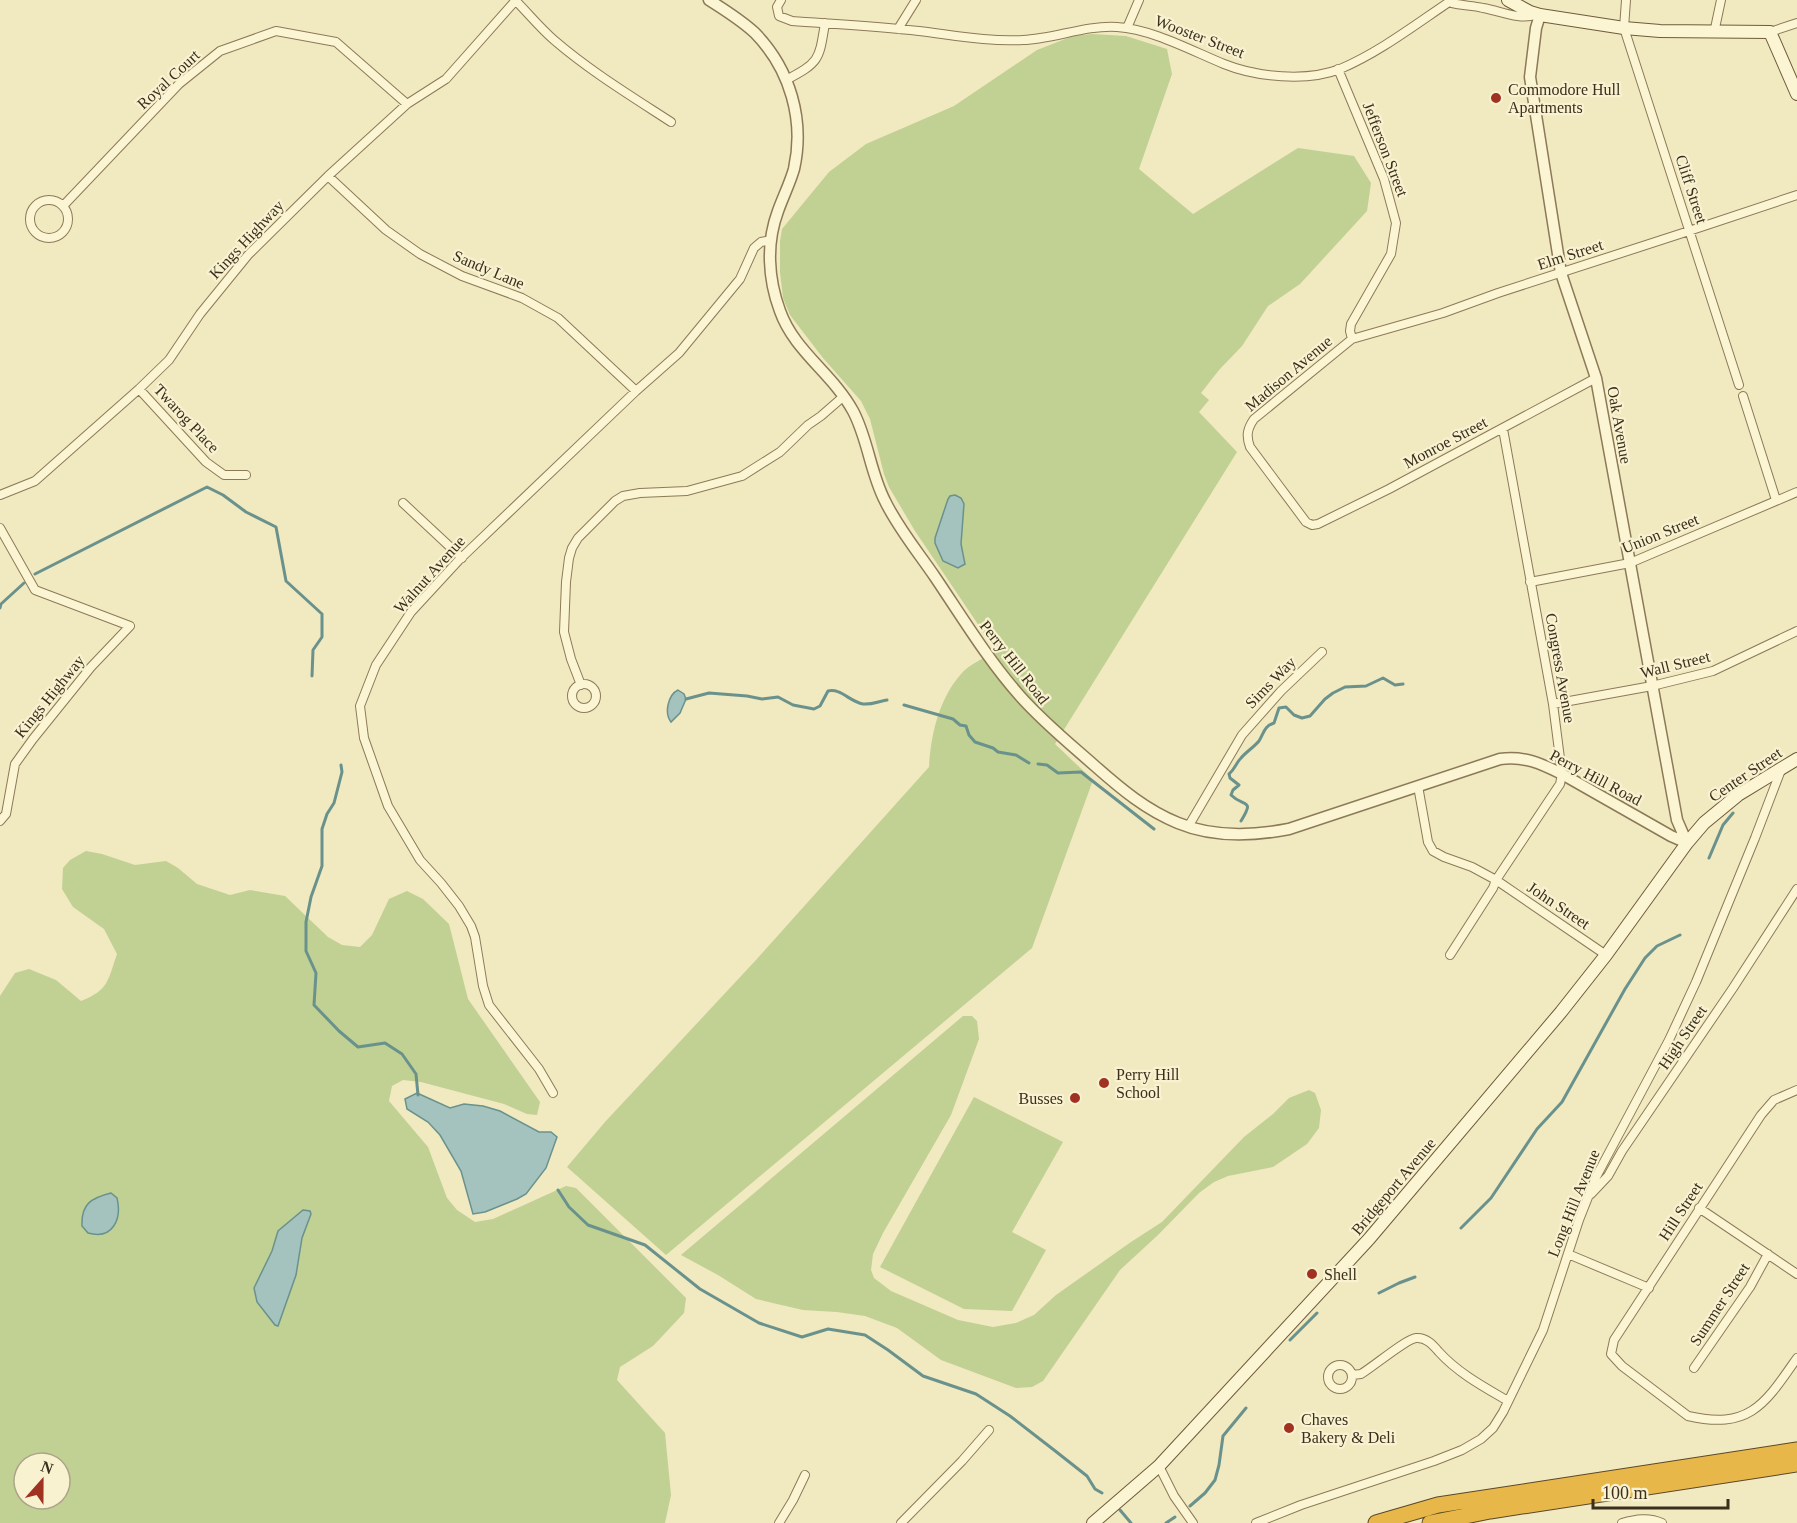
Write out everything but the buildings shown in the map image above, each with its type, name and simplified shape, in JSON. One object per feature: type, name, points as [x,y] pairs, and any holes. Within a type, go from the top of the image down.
[{"type":"highway","points":[[1376,1523],[1448,1504],[1797,1450]]},
{"type":"highway","points":[[1430,1523],[1490,1511],[1797,1464]]},
{"type":"main road","name":"Wooster Street","points":[[1508,0],[1540,15],[1624,27],[1714,33],[1770,32]]},
{"type":"main road","points":[[1770,32],[1797,94]]},
{"type":"main road","name":"Center Street","points":[[1687,843],[1704,823],[1728,802],[1797,759]]},
{"type":"main road","name":"Bridgeport Avenue","points":[[1094,1523],[1159,1466],[1369,1239],[1561,1012],[1606,955],[1687,843]]},
{"type":"street","points":[[516,0],[553,39],[596,73],[671,122]]},
{"type":"street","name":"Kings Highway","points":[[0,495],[35,481],[139,389],[169,360],[200,314],[234,270],[328,176],[407,104],[446,79],[516,0]]},
{"type":"street","name":"Perry Hill Road","points":[[709,0],[739,20],[773,55],[786,80],[796,113],[798,142],[793,171],[778,212],[771,240],[771,278],[783,319],[800,346],[844,396],[859,425],[880,490],[892,514],[984,650],[1011,686],[1052,728],[1129,795],[1152,811],[1188,827],[1234,835],[1270,833],[1308,823],[1500,759],[1509,758],[1530,760],[1562,774],[1687,843]]},
{"type":"street","name":"Wooster Street","points":[[781,0],[777,7],[779,16],[792,21],[989,39],[1024,40],[1076,31],[1126,28],[1153,35],[1236,69],[1263,75],[1288,76],[1338,69],[1375,50],[1450,1],[1462,6],[1486,8],[1521,16],[1540,15]]},
{"type":"street","points":[[898,29],[916,0]]},
{"type":"street","points":[[1126,28],[1139,0]]},
{"type":"street","name":"Cliff Street","points":[[1626,0],[1624,27],[1739,386]]},
{"type":"street","points":[[1714,33],[1721,0]]},
{"type":"street","name":"Oak Avenue","points":[[1540,15],[1536,28],[1530,77],[1561,273],[1596,378],[1677,820],[1687,843]]},
{"type":"street","points":[[786,80],[809,68],[820,54],[825,23]]},
{"type":"street","name":"Wooster Street","points":[[1770,32],[1797,23]]},
{"type":"street","name":"Royal Court","points":[[63,206],[178,84],[220,51],[276,31],[336,42],[407,104]]},
{"type":"street","name":"Jefferson Street","points":[[1338,69],[1384,179],[1396,223],[1391,254],[1351,324],[1352,339]]},
{"type":"street","name":"Sandy Lane","points":[[328,176],[386,230],[420,254],[462,276],[522,298],[558,318],[636,391]]},
{"type":"street","name":"Elm Street","points":[[1352,339],[1443,313],[1797,195]]},
{"type":"street","points":[[48,200],[63,206],[68,218],[67,226],[62,233],[48,238],[35,231],[30,220],[37,205],[48,200]]},
{"type":"street","name":"Walnut Avenue","points":[[553,1093],[539,1069],[489,1005],[471,926],[453,898],[420,860],[388,806],[364,738],[360,705],[376,665],[411,612],[462,558],[636,391],[679,353],[740,279],[757,245],[771,240]]},
{"type":"street","name":"Madison Avenue","points":[[1306,522],[1250,447],[1246,437],[1254,419],[1352,339]]},
{"type":"street","name":"Monroe Street","points":[[1306,522],[1312,525],[1318,524],[1389,489],[1596,378]]},
{"type":"street","name":"Twarog Place","points":[[139,389],[206,462],[224,475],[246,475]]},
{"type":"street","points":[[581,685],[570,659],[564,632],[569,558],[578,538],[615,501],[623,496],[687,491],[742,476],[780,452],[808,425],[844,396]]},
{"type":"street","points":[[1743,396],[1776,500]]},
{"type":"street","name":"Congress Avenue","points":[[1503,429],[1553,704],[1562,774]]},
{"type":"street","name":"Union Street","points":[[1530,582],[1630,563],[1797,492]]},
{"type":"street","points":[[403,503],[462,558]]},
{"type":"street","name":"Kings Highway","points":[[0,528],[35,590],[130,626],[90,666],[15,764],[6,814],[0,821]]},
{"type":"street","name":"Wall Street","points":[[1553,704],[1653,686],[1713,671],[1797,631]]},
{"type":"street","name":"Sims Way","points":[[1188,827],[1242,735],[1281,690],[1322,652]]},
{"type":"street","name":"Long Hill Avenue","points":[[1257,1523],[1273,1521],[1301,1505],[1462,1450],[1481,1439],[1493,1428],[1543,1330],[1587,1198],[1605,1157],[1669,1040],[1686,1004],[1781,770]]},
{"type":"street","points":[[1450,955],[1496,880],[1560,784],[1562,774]]},
{"type":"street","name":"John Street","points":[[1418,786],[1428,842],[1433,851],[1496,880],[1606,955]]},
{"type":"street","name":"High Street","points":[[1587,1198],[1608,1176],[1622,1151],[1797,889]]},
{"type":"street","name":"Hill Street","points":[[1797,1090],[1768,1105],[1614,1340],[1611,1354],[1622,1366],[1688,1416],[1728,1419],[1746,1415],[1762,1405],[1797,1358]]},
{"type":"street","points":[[1699,1208],[1797,1274]]},
{"type":"street","points":[[1568,1254],[1649,1287]]},
{"type":"street","name":"Summer Street","points":[[1694,1368],[1750,1287],[1768,1254]]},
{"type":"street","points":[[1352,1375],[1361,1374],[1410,1340],[1420,1338],[1431,1343],[1446,1359],[1479,1385],[1508,1401]]},
{"type":"street","points":[[901,1523],[989,1430]]},
{"type":"street","points":[[1159,1466],[1174,1496],[1193,1523]]},
{"type":"street","points":[[779,1523],[806,1475]]},
{"type":"street","points":[[1622,1523],[1640,1519],[1662,1523]]},
{"type":"green space","points":[[1092,34],[1126,36],[1167,49],[1172,74],[1139,169],[1193,214],[1298,148],[1354,156],[1371,183],[1367,211],[1300,284],[1268,306],[1242,346],[1201,393],[1209,400],[1199,412],[1237,452],[1055,744],[1093,780],[1032,948],[666,1255],[567,1167],[605,1122],[756,960],[929,767],[934,730],[947,694],[964,670],[996,651],[915,531],[889,487],[870,419],[861,401],[823,358],[790,315],[783,298],[780,272],[782,229],[829,172],[866,144],[954,106],[1037,50],[1073,36]]},
{"type":"green space","points":[[86,851],[135,865],[166,861],[197,884],[230,895],[250,890],[285,896],[328,937],[342,945],[360,947],[372,935],[389,899],[407,891],[423,899],[449,924],[468,999],[540,1102],[537,1115],[421,1082],[403,1080],[392,1086],[389,1101],[428,1147],[447,1198],[457,1210],[475,1222],[493,1219],[566,1186],[576,1188],[686,1298],[684,1313],[653,1346],[620,1367],[617,1380],[665,1433],[671,1495],[665,1523],[0,1523],[0,996],[15,973],[29,969],[56,980],[81,1001],[97,993],[106,983],[117,954],[104,929],[73,907],[62,889],[63,868],[70,860]]},
{"type":"green space","points":[[963,1016],[972,1016],[977,1021],[979,1039],[951,1115],[883,1233],[873,1254],[871,1270],[874,1278],[891,1291],[958,1320],[993,1327],[1016,1323],[1034,1315],[1056,1295],[1162,1222],[1244,1137],[1289,1098],[1309,1090],[1315,1093],[1321,1110],[1319,1128],[1307,1144],[1273,1167],[1228,1176],[1214,1182],[1199,1193],[1120,1270],[1043,1381],[1032,1387],[1016,1388],[941,1360],[897,1328],[865,1316],[803,1310],[756,1299],[681,1255]]},
{"type":"green space","points":[[974,1097],[1063,1142],[1012,1232],[1046,1250],[1012,1311],[964,1309],[880,1267]]},
{"type":"water","points":[[955,495],[961,498],[964,504],[961,544],[965,564],[958,568],[943,561],[935,543],[948,499]]},
{"type":"water","points":[[678,690],[684,694],[686,699],[680,713],[671,722],[668,704]]},
{"type":"water","points":[[417,1093],[450,1108],[464,1104],[483,1106],[500,1111],[539,1132],[551,1132],[557,1137],[546,1168],[526,1194],[485,1212],[473,1214],[461,1171],[440,1135],[428,1122],[407,1109],[405,1099]]},
{"type":"water","points":[[111,1193],[117,1198],[118,1206],[114,1226],[104,1233],[88,1233],[82,1226],[85,1207],[98,1197]]},
{"type":"water","points":[[303,1210],[310,1211],[311,1214],[302,1238],[296,1275],[278,1326],[257,1302],[254,1288],[272,1251],[278,1231]]},
{"type":"waterway","points":[[35,574],[207,487],[223,495],[246,512],[276,527],[286,581],[322,614],[322,637],[313,650],[312,676]]},
{"type":"waterway","points":[[0,608],[1,604],[24,583]]},
{"type":"waterway","points":[[1241,821],[1247,806],[1231,795],[1239,785],[1230,778],[1229,774],[1259,741],[1266,728],[1274,723],[1279,708],[1286,707],[1294,715],[1302,718],[1310,716],[1325,699],[1345,687],[1366,686],[1383,678],[1395,685],[1403,684]]},
{"type":"waterway","points":[[686,699],[709,693],[762,699],[778,697],[793,705],[814,709],[820,706],[828,691],[837,691],[863,704],[887,700]]},
{"type":"waterway","points":[[904,705],[953,719],[960,725],[966,726],[975,742],[998,752],[1016,755],[1029,763]]},
{"type":"waterway","points":[[1038,764],[1047,765],[1058,773],[1081,772],[1154,829]]},
{"type":"waterway","points":[[341,765],[342,772],[334,803],[322,829],[322,866],[311,897],[306,922],[306,951],[316,973],[314,1005],[358,1047],[385,1043],[402,1054],[416,1074],[418,1095]]},
{"type":"waterway","points":[[1709,858],[1723,825],[1733,813]]},
{"type":"waterway","points":[[1461,1228],[1491,1198],[1537,1129],[1562,1102],[1625,989],[1645,958],[1657,946],[1680,935]]},
{"type":"waterway","points":[[558,1190],[569,1207],[588,1225],[645,1245],[700,1289],[759,1323],[802,1337],[828,1329],[865,1335],[923,1376],[976,1394],[1010,1416],[1054,1450],[1087,1476],[1095,1489],[1102,1493]]},
{"type":"waterway","points":[[1379,1293],[1415,1277]]},
{"type":"waterway","points":[[1290,1340],[1317,1313]]},
{"type":"waterway","points":[[1190,1506],[1205,1493],[1215,1480],[1223,1436],[1246,1408]]},
{"type":"waterway","points":[[1120,1510],[1131,1523]]},
{"type":"waterway","points":[[1166,1523],[1175,1517]]},
{"type":"place","name":"Commodore Hull Apartments","points":[[1496,98]]},
{"type":"place","name":"Perry Hill School","points":[[1104,1083]]},
{"type":"place","name":"Busses","points":[[1075,1098]]},
{"type":"place","name":"Shell","points":[[1312,1274]]},
{"type":"place","name":"Chaves Bakery & Deli","points":[[1289,1428]]}]
